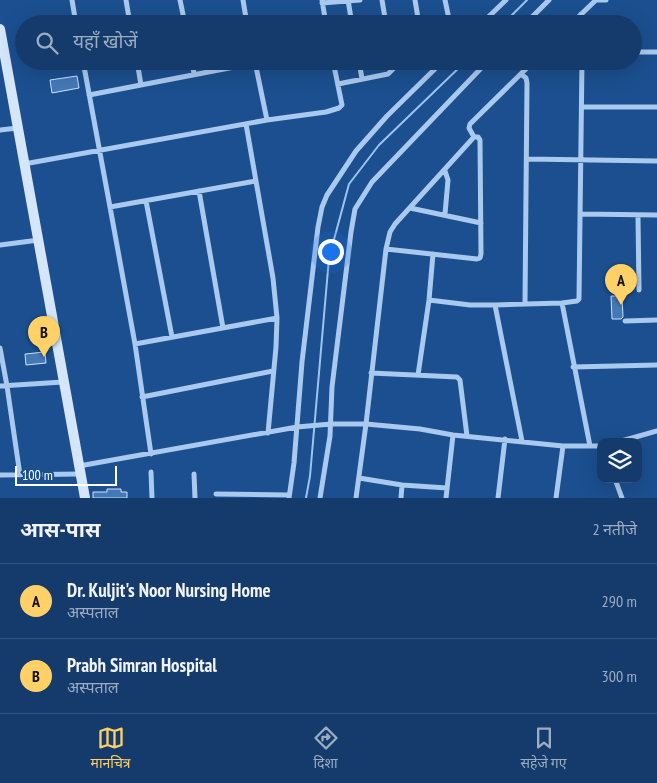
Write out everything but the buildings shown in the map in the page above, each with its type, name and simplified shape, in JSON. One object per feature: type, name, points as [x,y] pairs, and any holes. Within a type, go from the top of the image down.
[{"type":"main road","points":[[0,30],[1,45],[39,240],[85,498]]},
{"type":"street","points":[[72,0],[74,15]]},
{"type":"street","points":[[126,0],[128,15]]},
{"type":"street","points":[[180,0],[183,15]]},
{"type":"street","points":[[243,0],[246,15]]},
{"type":"street","points":[[324,15],[322,2],[360,0]]},
{"type":"street","points":[[382,0],[384,15]]},
{"type":"street","points":[[415,0],[418,15]]},
{"type":"street","points":[[445,0],[448,15]]},
{"type":"street","points":[[490,15],[506,0]]},
{"type":"street","points":[[534,15],[549,0]]},
{"type":"street","points":[[581,14],[596,0],[606,0]]},
{"type":"street","points":[[348,1],[350,15]]},
{"type":"street","points":[[642,52],[657,52]]},
{"type":"street","points":[[85,70],[134,344],[151,454]]},
{"type":"street","points":[[138,70],[141,85]]},
{"type":"street","points":[[193,70],[194,74]]},
{"type":"street","points":[[89,95],[214,70]]},
{"type":"street","points":[[257,70],[267,120]]},
{"type":"street","points":[[24,164],[267,120],[318,114],[339,108],[342,102],[335,70]]},
{"type":"street","points":[[360,70],[362,79]]},
{"type":"street","points":[[338,84],[390,73],[392,70]]},
{"type":"street","points":[[216,494],[289,497],[299,427],[302,362],[322,207],[332,187],[356,152],[387,116],[434,70]]},
{"type":"street","points":[[320,498],[350,232],[358,203],[372,182],[479,70]]},
{"type":"street","points":[[386,249],[480,258],[480,140],[477,136],[474,137],[469,128],[470,124],[525,70]]},
{"type":"street","points":[[429,300],[470,305],[562,304],[577,301],[580,296],[582,70]]},
{"type":"street","points":[[521,74],[526,78],[527,83],[525,303]]},
{"type":"street","points":[[582,106],[657,107]]},
{"type":"street","points":[[246,124],[273,278],[278,318],[268,433]]},
{"type":"street","points":[[0,130],[18,128]]},
{"type":"street","points":[[356,498],[386,249],[390,232],[395,224],[474,137]]},
{"type":"street","points":[[526,158],[657,160]]},
{"type":"street","points":[[445,171],[448,180],[445,214]]},
{"type":"street","points":[[110,207],[256,181]]},
{"type":"street","points":[[199,191],[223,328]]},
{"type":"street","points":[[146,201],[172,337]]},
{"type":"street","points":[[410,208],[481,223]]},
{"type":"street","points":[[581,214],[657,215]]},
{"type":"street","points":[[638,216],[638,290]]},
{"type":"street","points":[[0,245],[39,240]]},
{"type":"street","points":[[418,375],[429,300],[432,254]]},
{"type":"street","points":[[562,304],[590,446]]},
{"type":"street","points":[[495,305],[522,441]]},
{"type":"street","points":[[134,344],[278,318]]},
{"type":"street","points":[[625,321],[657,320]]},
{"type":"street","points":[[0,348],[8,386],[20,475]]},
{"type":"street","points":[[573,367],[657,365]]},
{"type":"street","points":[[142,397],[273,371]]},
{"type":"street","points":[[371,373],[454,376],[459,378],[467,436]]},
{"type":"street","points":[[0,386],[63,382]]},
{"type":"street","points":[[0,475],[80,470],[151,454],[299,427],[329,424],[366,424],[563,446],[597,446]]},
{"type":"street","points":[[634,438],[657,432]]},
{"type":"street","points":[[446,498],[454,435]]},
{"type":"street","points":[[498,498],[505,440]]},
{"type":"street","points":[[556,498],[563,446]]},
{"type":"street","points":[[151,472],[152,498]]},
{"type":"street","points":[[194,474],[195,498]]},
{"type":"street","points":[[359,478],[402,485],[447,488]]},
{"type":"street","points":[[616,483],[622,498]]},
{"type":"street","points":[[400,498],[402,485]]},
{"type":"waterway","points":[[512,15],[527,0]]},
{"type":"waterway","points":[[306,498],[310,476],[329,258],[349,184],[379,145],[457,70]]},
{"type":"place","name":"Dr. Kuljit's Noor Nursing Home","points":[[621,305]]},
{"type":"place","name":"Prabh Simran Hospital","points":[[44,357]]}]
